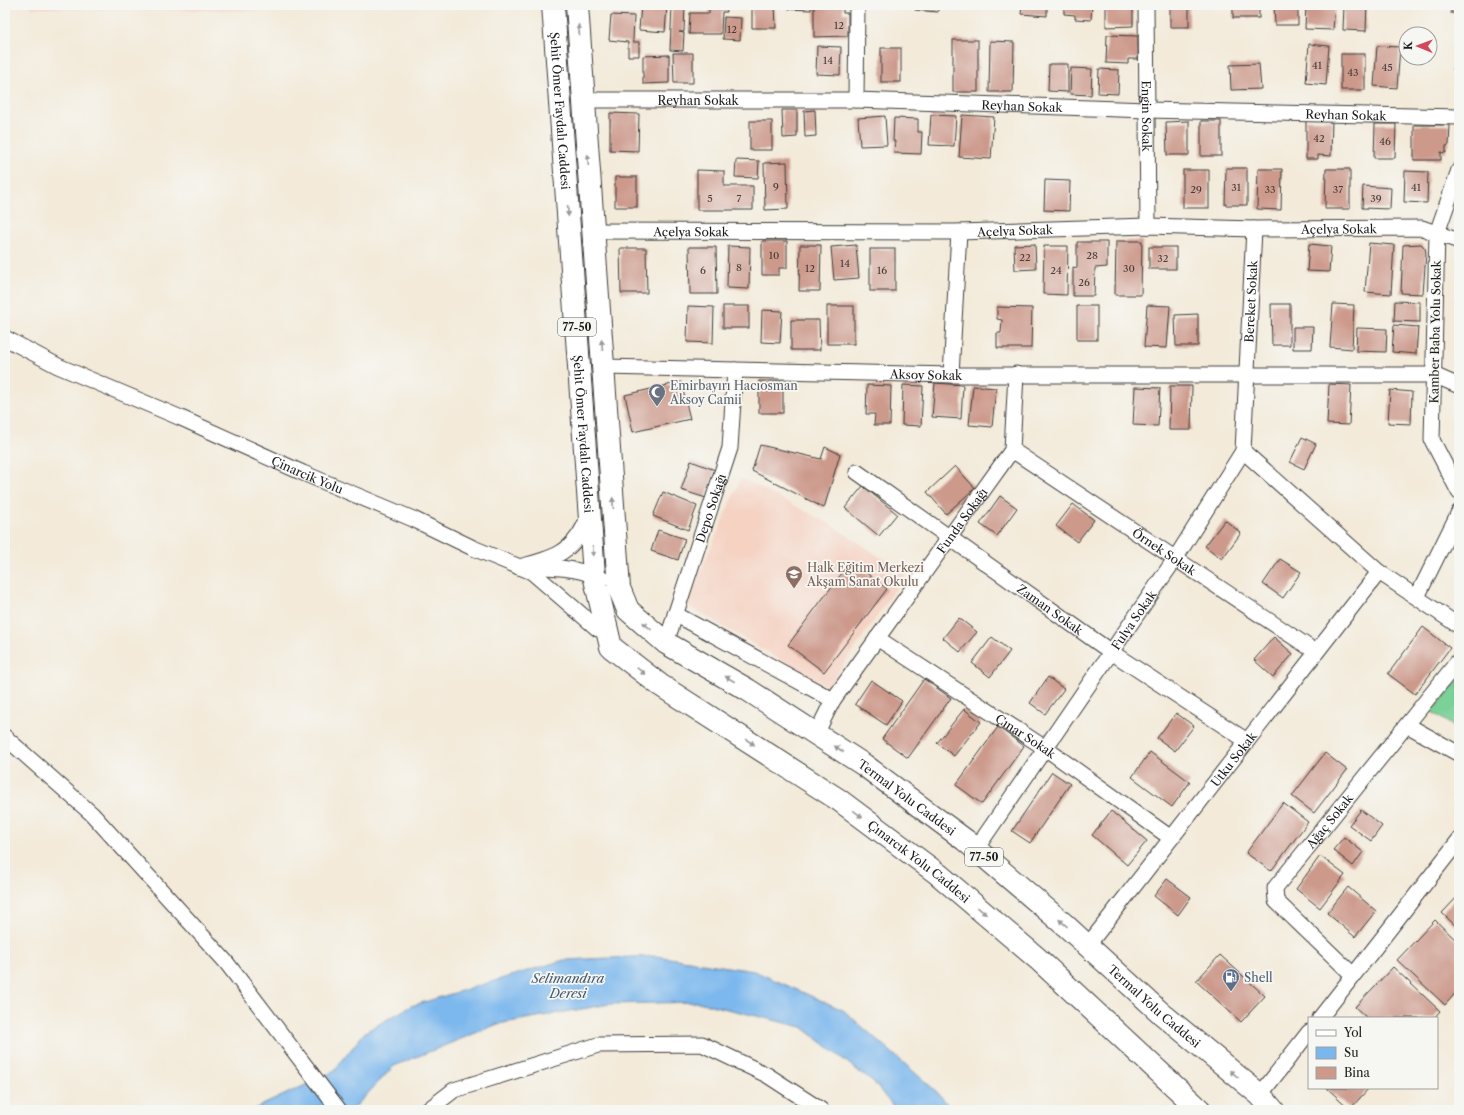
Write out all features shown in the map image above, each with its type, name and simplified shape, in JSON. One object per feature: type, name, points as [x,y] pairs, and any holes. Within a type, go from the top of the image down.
[{"type":"main road","name":"Şehit Ömer Faydalı Caddesi","points":[[553,5],[594,575],[604,638]]},
{"type":"main road","name":"Şehit Ömer Faydalı Caddesi","points":[[577,5],[585,100],[592,231],[604,367],[619,588],[628,610]]},
{"type":"main road","name":"Termal Yolu Caddesi","points":[[628,610],[666,643],[748,690],[864,765],[976,849],[1088,946],[1161,1013],[1266,1103]]},
{"type":"main road","name":"Çınarcık Yolu Caddesi","points":[[604,638],[660,685],[839,800],[938,874],[1038,959],[1200,1110]]},
{"type":"street","points":[[856,100],[858,5]]},
{"type":"street","name":"Engin Sokak","points":[[1146,5],[1148,226]]},
{"type":"street","name":"Reyhan Sokak","points":[[585,100],[856,100],[1147,110],[1459,118]]},
{"type":"street","name":"Kamber Baba Yolu Sokak","points":[[1459,170],[1437,233],[1432,440],[1459,492]]},
{"type":"street","name":"Açelya Sokak","points":[[592,231],[959,232],[1148,226],[1254,229],[1422,228],[1459,241]]},
{"type":"street","name":"Bereket Sokak","points":[[1248,374],[1254,229]]},
{"type":"street","points":[[952,374],[959,232]]},
{"type":"street","name":"Çinarcik Yolu","points":[[5,338],[58,366],[181,418],[303,473],[413,519],[472,548],[532,572],[604,638]]},
{"type":"street","name":"Aksoy Sokak","points":[[604,367],[952,374],[1434,375]]},
{"type":"street","name":"Depo Sokağı","points":[[666,643],[730,448],[735,370]]},
{"type":"street","points":[[1012,450],[1016,374]]},
{"type":"street","name":"Fulya Sokak","points":[[976,849],[1175,559],[1243,450],[1248,374]]},
{"type":"street","points":[[1434,375],[1459,386]]},
{"type":"street","name":"Funda Sokağı","points":[[816,734],[832,700],[1012,450]]},
{"type":"street","name":"Örnek Sokak","points":[[1012,450],[1316,652]]},
{"type":"street","points":[[1243,450],[1379,572],[1459,626]]},
{"type":"street","name":"Zaman Sokak","points":[[857,472],[1111,652],[1247,741]]},
{"type":"street","points":[[519,567],[546,561],[562,554],[583,532],[590,511]]},
{"type":"street","points":[[1418,597],[1459,512]]},
{"type":"street","points":[[519,567],[550,567],[594,575],[619,588]]},
{"type":"street","name":"Utku Sokak","points":[[1088,946],[1379,572]]},
{"type":"street","points":[[675,614],[832,700]]},
{"type":"street","name":"Çınar Sokak","points":[[877,638],[1045,748],[1172,838]]},
{"type":"street","name":"Ağaç Sokak","points":[[1353,975],[1276,901],[1276,888],[1459,660]]},
{"type":"street","points":[[1407,725],[1459,754]]},
{"type":"street","points":[[5,737],[92,814],[226,962],[339,1110]]},
{"type":"street","points":[[1321,1017],[1459,840]]},
{"type":"street","points":[[1266,1103],[1308,1034]]},
{"type":"street","points":[[428,1110],[454,1090],[598,1045],[702,1044],[767,1075],[821,1110]]},
{"type":"shaded area","points":[[31,5],[286,5],[287,11],[31,8]]},
{"type":"shaded area","name":"Halk Eğitim Merkezi Akşam Sanat Okulu","points":[[741,478],[830,524],[906,574],[828,687],[686,605]]},
{"type":"green space","points":[[1459,679],[1459,730],[1432,712]]},
{"type":"water","name":"Selimandıra Deresi","points":[[656,956],[754,971],[843,1010],[937,1092],[952,1110],[896,1110],[875,1084],[802,1027],[698,1002],[610,1004],[498,1024],[394,1066],[352,1110],[252,1110],[333,1072],[365,1032],[411,1006],[564,960]]},
{"type":"building","points":[[641,5],[667,5],[665,32],[639,30]]},
{"type":"building","points":[[672,5],[685,5],[684,32],[679,32],[684,33],[683,51],[670,50]]},
{"type":"building","points":[[709,5],[726,5],[727,12],[722,12],[721,34],[689,34],[690,13],[709,13]]},
{"type":"building","points":[[752,5],[775,5],[776,28],[752,28]]},
{"type":"building","points":[[789,5],[811,5],[811,10],[789,9]]},
{"type":"building","points":[[814,5],[843,5],[843,13],[848,13],[848,36],[814,37]]},
{"type":"building","points":[[915,5],[938,5],[938,12],[915,10]]},
{"type":"building","points":[[1022,5],[1047,5],[1047,16],[1021,14]]},
{"type":"building","points":[[1064,5],[1092,5],[1091,20],[1075,19],[1075,15],[1064,14]]},
{"type":"building","points":[[1106,5],[1133,5],[1133,26],[1106,27]]},
{"type":"building","points":[[1170,5],[1189,5],[1189,27],[1170,27]]},
{"type":"building","points":[[1233,5],[1259,5],[1259,18],[1233,18]]},
{"type":"building","points":[[1274,5],[1298,5],[1298,25],[1275,25]]},
{"type":"building","points":[[1306,5],[1335,5],[1333,30],[1305,29]]},
{"type":"building","points":[[1344,5],[1367,5],[1366,31],[1343,30]]},
{"type":"building","points":[[1451,5],[1459,5],[1459,13],[1451,13]]},
{"type":"building","points":[[611,15],[634,16],[633,42],[639,42],[639,56],[628,56],[628,42],[609,40]]},
{"type":"building","points":[[724,17],[741,18],[740,40],[723,39]]},
{"type":"building","points":[[1107,35],[1138,36],[1138,59],[1128,59],[1128,64],[1106,63]]},
{"type":"building","points":[[953,40],[978,40],[978,92],[953,92]]},
{"type":"building","points":[[990,41],[1014,42],[1013,92],[989,92]]},
{"type":"building","points":[[1455,43],[1459,43],[1459,71],[1453,70]]},
{"type":"building","points":[[1309,44],[1329,46],[1326,85],[1306,83]]},
{"type":"building","points":[[817,46],[841,47],[840,75],[816,74]]},
{"type":"building","points":[[1377,46],[1398,47],[1397,88],[1374,86]]},
{"type":"building","points":[[881,48],[901,48],[901,82],[881,82]]},
{"type":"building","points":[[673,53],[693,53],[693,83],[674,83]]},
{"type":"building","points":[[1341,54],[1365,54],[1365,90],[1341,90]]},
{"type":"building","points":[[669,55],[669,83],[643,84],[643,56]]},
{"type":"building","points":[[1049,64],[1068,64],[1068,92],[1048,91]]},
{"type":"building","points":[[1259,64],[1261,89],[1231,90],[1230,65]]},
{"type":"building","points":[[1071,68],[1092,69],[1091,95],[1070,94]]},
{"type":"building","points":[[1099,69],[1119,70],[1118,94],[1098,93]]},
{"type":"building","points":[[782,110],[797,110],[797,137],[783,138]]},
{"type":"building","points":[[815,110],[816,136],[805,137],[804,111]]},
{"type":"building","points":[[610,113],[639,114],[638,151],[610,150]]},
{"type":"building","points":[[931,115],[956,116],[954,146],[929,145]]},
{"type":"building","points":[[962,115],[994,117],[991,159],[959,157]]},
{"type":"building","points":[[885,116],[887,145],[860,146],[858,118]]},
{"type":"building","points":[[894,118],[918,119],[918,132],[922,132],[921,154],[894,153]]},
{"type":"building","points":[[1306,120],[1332,120],[1331,156],[1318,155],[1318,159],[1306,159]]},
{"type":"building","points":[[750,121],[772,121],[772,150],[750,150]]},
{"type":"building","points":[[1189,121],[1189,155],[1167,155],[1166,122]]},
{"type":"building","points":[[1201,121],[1221,121],[1221,156],[1201,156]]},
{"type":"building","points":[[1375,124],[1396,124],[1395,158],[1374,158]]},
{"type":"building","points":[[1414,125],[1450,125],[1449,145],[1446,146],[1446,153],[1441,152],[1441,160],[1414,160]]},
{"type":"building","points":[[736,160],[759,161],[758,178],[735,177]]},
{"type":"building","points":[[787,162],[788,209],[765,210],[764,163]]},
{"type":"building","points":[[1226,168],[1247,168],[1247,205],[1225,205]]},
{"type":"building","points":[[1258,169],[1282,169],[1281,210],[1257,209]]},
{"type":"building","points":[[1326,169],[1350,169],[1350,209],[1325,209]]},
{"type":"building","points":[[697,170],[724,171],[724,186],[753,186],[753,210],[697,210]]},
{"type":"building","points":[[1183,170],[1209,170],[1209,208],[1183,208]]},
{"type":"building","points":[[1405,171],[1428,172],[1427,203],[1404,202]]},
{"type":"building","points":[[615,177],[637,177],[637,207],[615,207]]},
{"type":"building","points":[[1045,180],[1070,181],[1069,211],[1044,210]]},
{"type":"building","points":[[1363,186],[1391,188],[1390,209],[1362,208]]},
{"type":"building","points":[[762,241],[787,241],[787,268],[779,268],[779,275],[762,275]]},
{"type":"building","points":[[1116,241],[1142,241],[1141,295],[1115,295]]},
{"type":"building","points":[[1077,242],[1107,242],[1107,267],[1095,268],[1094,296],[1073,296],[1073,267],[1077,268]]},
{"type":"building","points":[[1369,243],[1394,245],[1391,294],[1365,292]]},
{"type":"building","points":[[1035,244],[1036,269],[1015,270],[1014,245]]},
{"type":"building","points":[[1309,244],[1331,246],[1329,272],[1307,271]]},
{"type":"building","points":[[1421,244],[1425,248],[1426,253],[1423,294],[1401,293],[1403,245]]},
{"type":"building","points":[[800,245],[821,245],[820,291],[799,291]]},
{"type":"building","points":[[856,245],[859,278],[834,280],[831,247]]},
{"type":"building","points":[[728,246],[750,247],[749,289],[727,288]]},
{"type":"building","points":[[1044,246],[1068,246],[1067,295],[1043,294]]},
{"type":"building","points":[[689,247],[716,247],[717,294],[690,294]]},
{"type":"building","points":[[1149,247],[1176,247],[1176,269],[1149,269]]},
{"type":"building","points":[[620,248],[646,248],[647,293],[621,293]]},
{"type":"building","points":[[870,249],[895,249],[895,291],[870,291]]},
{"type":"building","points":[[1395,301],[1420,302],[1420,322],[1394,321]]},
{"type":"building","points":[[1271,304],[1290,304],[1290,345],[1272,345]]},
{"type":"building","points":[[1333,304],[1354,305],[1352,349],[1330,347]]},
{"type":"building","points":[[1147,305],[1170,306],[1167,348],[1144,347]]},
{"type":"building","points":[[688,306],[714,307],[713,343],[687,342]]},
{"type":"building","points":[[723,306],[749,306],[749,328],[723,328]]},
{"type":"building","points":[[827,306],[854,306],[854,344],[827,344]]},
{"type":"building","points":[[1077,306],[1097,306],[1097,340],[1077,340]]},
{"type":"building","points":[[997,307],[1032,308],[1031,348],[997,348],[997,333],[1001,333],[1002,320],[997,319]]},
{"type":"building","points":[[762,310],[782,311],[780,343],[761,342]]},
{"type":"building","points":[[1198,314],[1198,346],[1176,346],[1175,315]]},
{"type":"building","points":[[791,320],[819,320],[820,350],[791,350]]},
{"type":"building","points":[[1394,325],[1418,327],[1416,354],[1392,352]]},
{"type":"building","points":[[1293,327],[1313,327],[1312,349],[1293,349]]},
{"type":"building","points":[[1357,328],[1387,329],[1386,352],[1356,351]]},
{"type":"building","points":[[759,381],[783,381],[783,413],[759,413]]},
{"type":"building","name":"Emirbayırı Hacıosman Aksoy Camii","points":[[681,382],[690,419],[633,432],[625,395]]},
{"type":"building","points":[[935,383],[963,385],[961,419],[932,417]]},
{"type":"building","points":[[1329,384],[1351,385],[1349,425],[1327,424]]},
{"type":"building","points":[[867,385],[891,386],[890,425],[874,425],[875,414],[866,414]]},
{"type":"building","points":[[903,385],[923,386],[921,426],[902,425]]},
{"type":"building","points":[[973,386],[996,388],[992,427],[969,425]]},
{"type":"building","points":[[1170,386],[1192,386],[1191,430],[1169,430]]},
{"type":"building","points":[[1135,387],[1160,388],[1158,426],[1133,425]]},
{"type":"building","points":[[1390,390],[1412,392],[1411,424],[1388,423]]},
{"type":"building","points":[[1302,437],[1316,444],[1304,469],[1290,462]]},
{"type":"building","points":[[760,445],[821,459],[825,447],[840,454],[824,508],[752,471]]},
{"type":"building","points":[[691,461],[715,470],[706,498],[681,490]]},
{"type":"building","points":[[955,466],[975,488],[946,514],[927,492]]},
{"type":"building","points":[[863,486],[897,514],[879,536],[845,508]]},
{"type":"building","points":[[663,492],[697,506],[688,530],[653,516]]},
{"type":"building","points":[[1000,496],[1017,508],[997,536],[980,524]]},
{"type":"building","points":[[1073,504],[1094,520],[1077,542],[1056,526]]},
{"type":"building","points":[[1225,520],[1241,533],[1222,559],[1205,546]]},
{"type":"building","points":[[658,530],[685,539],[678,560],[651,551]]},
{"type":"building","points":[[1280,559],[1301,572],[1283,598],[1263,584]]},
{"type":"building","points":[[851,561],[887,589],[824,672],[788,645]]},
{"type":"building","points":[[959,618],[977,632],[960,652],[943,638]]},
{"type":"building","points":[[1423,627],[1450,648],[1415,694],[1388,674]]},
{"type":"building","points":[[992,637],[1010,651],[990,677],[972,663]]},
{"type":"building","points":[[1274,637],[1293,654],[1273,677],[1254,660]]},
{"type":"building","points":[[1048,677],[1064,689],[1045,714],[1030,703]]},
{"type":"building","points":[[924,679],[951,698],[908,758],[882,739]]},
{"type":"building","points":[[871,680],[902,701],[886,725],[855,704]]},
{"type":"building","points":[[964,709],[981,722],[954,756],[937,743]]},
{"type":"building","points":[[1176,713],[1194,726],[1175,751],[1157,738]]},
{"type":"building","points":[[998,727],[1024,746],[982,804],[956,785]]},
{"type":"building","points":[[1150,752],[1190,782],[1172,807],[1132,777]]},
{"type":"building","points":[[1325,753],[1347,770],[1314,813],[1292,796]]},
{"type":"building","points":[[1052,772],[1070,784],[1030,843],[1012,831]]},
{"type":"building","points":[[1283,803],[1308,822],[1271,871],[1246,853]]},
{"type":"building","points":[[1361,810],[1382,826],[1371,841],[1349,825]]},
{"type":"building","points":[[1111,811],[1147,841],[1127,865],[1092,835]]},
{"type":"building","points":[[1344,837],[1363,852],[1353,866],[1333,850]]},
{"type":"building","points":[[1320,856],[1345,875],[1320,908],[1296,889]]},
{"type":"building","points":[[1167,879],[1191,897],[1178,915],[1154,896]]},
{"type":"building","points":[[1348,887],[1376,911],[1355,937],[1327,913]]},
{"type":"building","points":[[1459,895],[1459,929],[1442,913]]},
{"type":"building","points":[[1435,920],[1459,943],[1459,989],[1445,1005],[1397,960]]},
{"type":"building","points":[[1220,955],[1265,996],[1241,1022],[1196,981]]},
{"type":"building","points":[[1393,967],[1440,1011],[1435,1017],[1366,1017],[1355,1007]]},
{"type":"building","points":[[1328,1089],[1368,1089],[1350,1109]]},
{"type":"place","name":"Emirbayırı Hacıosman Aksoy Camii","points":[[657,407]]},
{"type":"place","name":"Halk Eğitim Merkezi Akşam Sanat Okulu","points":[[794,589]]},
{"type":"place","name":"Shell","points":[[1231,992]]}]
